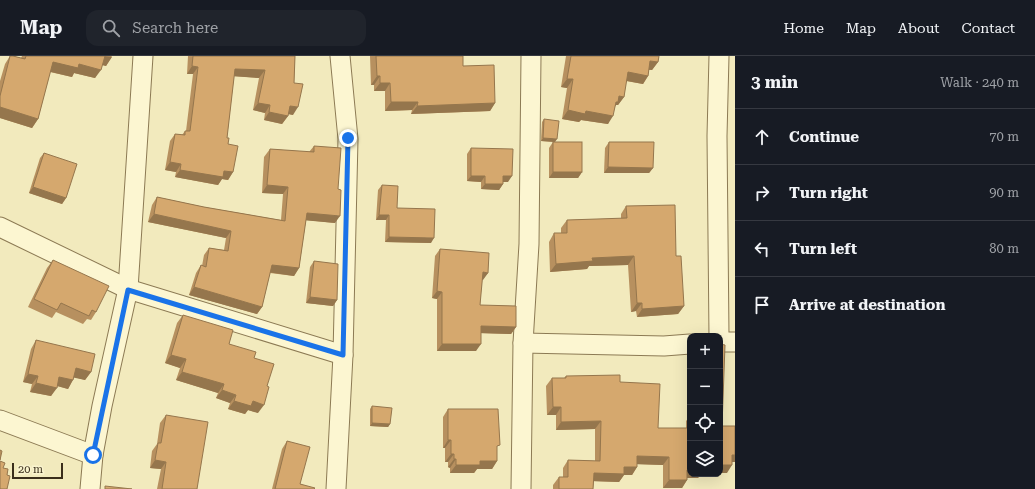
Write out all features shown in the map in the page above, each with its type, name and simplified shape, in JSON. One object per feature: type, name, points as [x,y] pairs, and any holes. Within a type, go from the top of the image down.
[{"type":"street","points":[[90,489],[93,455],[128,290],[143,56]]},
{"type":"street","points":[[336,489],[343,355],[348,138],[340,56]]},
{"type":"street","points":[[521,489],[523,343],[529,244],[531,56]]},
{"type":"street","points":[[719,56],[717,136],[719,333]]},
{"type":"street","points":[[0,227],[128,290],[343,355]]},
{"type":"street","points":[[723,342],[735,342]]},
{"type":"street","points":[[523,343],[664,346],[687,344]]},
{"type":"street","points":[[0,420],[93,455]]},
{"type":"building","points":[[10,56],[25,59],[26,56],[105,56],[101,70],[79,64],[78,68],[53,62],[38,119],[0,107],[0,96]]},
{"type":"building","points":[[193,56],[295,56],[294,83],[303,84],[298,107],[290,106],[288,116],[269,112],[270,105],[258,103],[265,70],[235,69],[227,138],[229,138],[228,144],[238,146],[233,172],[224,171],[223,177],[180,170],[181,164],[170,162],[175,134],[185,135],[185,131],[190,131],[198,67],[192,66]]},
{"type":"building","points":[[376,56],[463,56],[463,66],[494,65],[495,103],[417,106],[418,102],[391,102],[390,83],[380,83],[380,76],[377,76]]},
{"type":"building","points":[[571,56],[659,56],[658,62],[650,61],[648,76],[628,72],[624,97],[619,96],[613,116],[586,111],[585,114],[568,110],[573,79],[567,79]]},
{"type":"building","points":[[544,119],[559,121],[557,139],[543,138]]},
{"type":"building","points":[[553,142],[582,142],[582,172],[553,172]]},
{"type":"building","points":[[609,142],[654,142],[653,168],[608,167]]},
{"type":"building","points":[[314,146],[341,148],[338,189],[341,190],[340,216],[307,213],[299,268],[272,265],[262,307],[194,287],[201,265],[206,267],[209,248],[228,251],[231,231],[154,214],[157,197],[285,221],[288,187],[267,185],[270,149],[314,152]]},
{"type":"building","points":[[471,148],[513,149],[512,176],[503,176],[503,184],[485,184],[485,176],[471,176]]},
{"type":"building","points":[[44,153],[77,164],[66,198],[33,187]]},
{"type":"building","points":[[382,185],[398,186],[397,208],[435,209],[434,238],[389,237],[389,215],[379,215]]},
{"type":"building","points":[[675,205],[676,256],[681,256],[684,306],[642,309],[642,303],[637,303],[634,256],[592,258],[593,261],[556,264],[554,233],[567,233],[567,220],[627,218],[626,206]]},
{"type":"building","points":[[440,249],[489,253],[488,273],[483,272],[480,305],[516,306],[516,327],[481,326],[481,344],[442,344],[442,292],[437,291]]},
{"type":"building","points":[[53,260],[109,286],[96,312],[92,310],[89,316],[61,303],[57,310],[34,299]]},
{"type":"building","points":[[314,261],[338,264],[337,300],[310,297]]},
{"type":"building","points":[[183,315],[233,330],[229,344],[256,352],[254,358],[274,364],[267,386],[269,387],[264,405],[253,401],[251,406],[234,401],[236,395],[222,390],[224,384],[182,372],[186,359],[171,355]]},
{"type":"building","points":[[36,340],[95,354],[91,372],[76,368],[73,380],[59,377],[57,388],[36,383],[38,376],[28,374]]},
{"type":"building","points":[[723,345],[725,345],[723,399]]},
{"type":"building","points":[[620,375],[620,382],[660,384],[658,428],[687,428],[687,480],[669,480],[669,457],[637,456],[637,467],[624,467],[624,474],[594,473],[593,489],[559,489],[559,477],[568,477],[568,460],[600,461],[601,421],[561,422],[561,407],[553,407],[552,378],[566,378],[566,376]]},
{"type":"building","points":[[372,406],[392,408],[390,424],[372,423]]},
{"type":"building","points":[[448,409],[498,409],[500,445],[497,446],[497,461],[480,461],[480,465],[456,465],[454,454],[451,454],[451,440],[448,440]]},
{"type":"building","points":[[166,415],[208,422],[197,489],[162,489],[166,462],[155,460],[158,443],[161,443]]},
{"type":"building","points":[[723,426],[735,426],[735,455],[732,455],[732,465],[723,465]]},
{"type":"building","points":[[287,441],[310,447],[300,484],[315,488],[314,489],[275,489]]},
{"type":"building","points":[[0,461],[5,463],[3,468],[8,469],[7,475],[10,476],[7,489],[0,489]]},
{"type":"building","points":[[105,486],[132,489],[105,489]]},
{"type":"route","points":[[93,455],[102,406],[128,290],[343,355],[348,138]]}]
